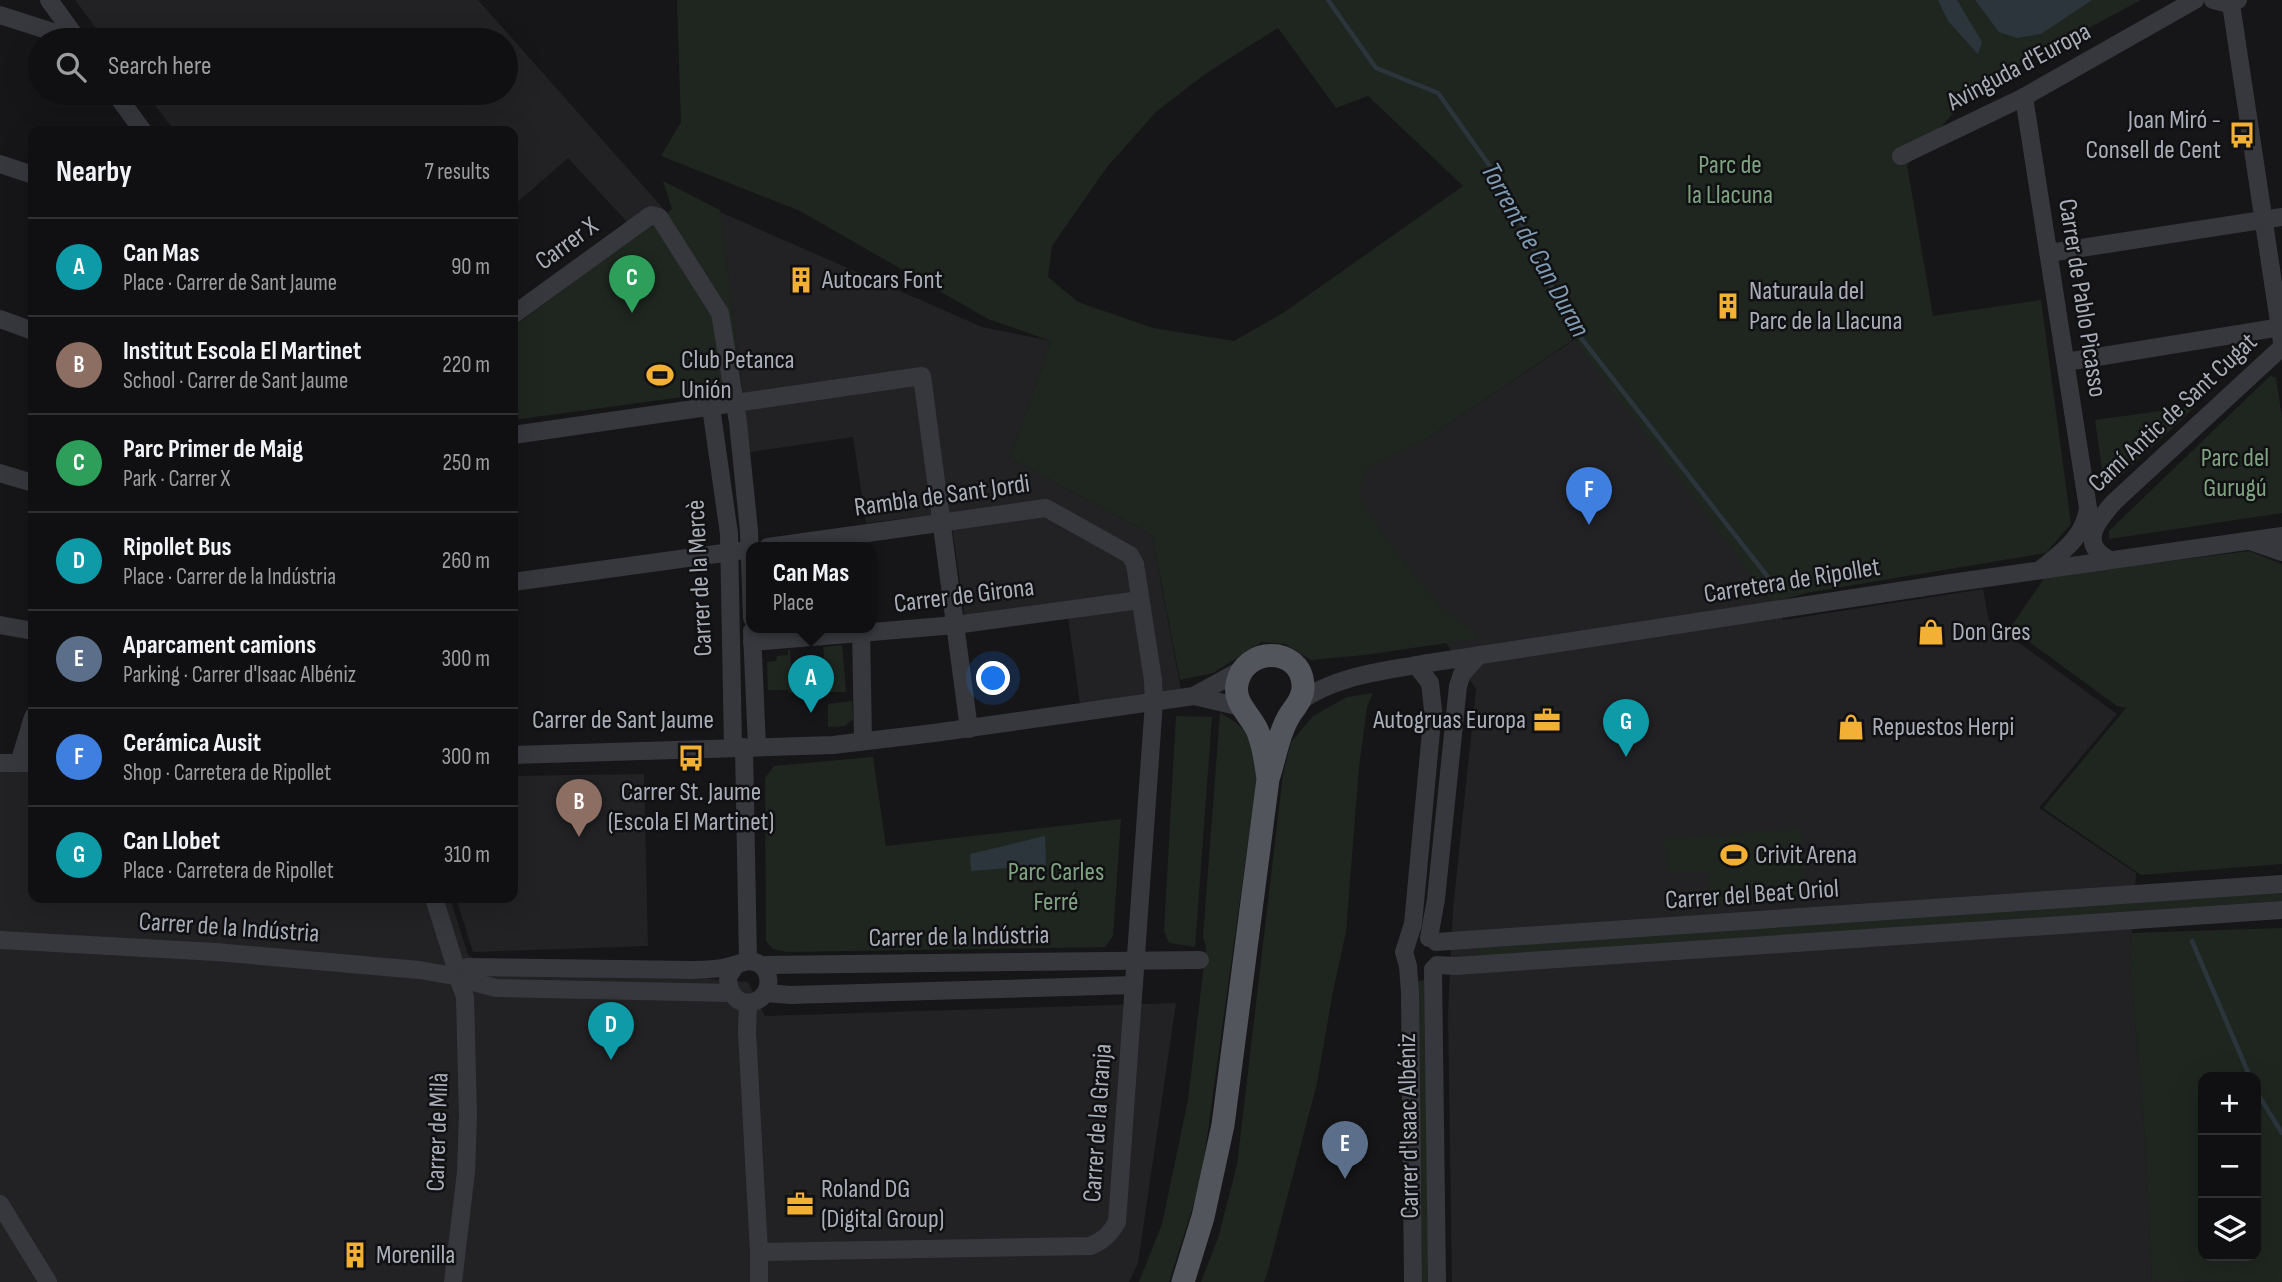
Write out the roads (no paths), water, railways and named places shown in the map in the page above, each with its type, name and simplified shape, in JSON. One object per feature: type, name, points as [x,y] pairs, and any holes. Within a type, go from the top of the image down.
[{"type":"main road","points":[[1183,1282],[1203,1217],[1223,1125],[1268,779],[1303,684],[1300,673],[1292,663],[1279,656],[1266,655],[1253,660],[1243,669],[1237,685],[1246,712],[1261,741],[1268,779]]},
{"type":"main road","points":[[1246,712],[1269,722],[1280,720],[1294,708]]},
{"type":"street","points":[[49,0],[69,28]]},
{"type":"street","name":"Avinguda d'Europa","points":[[1901,156],[2024,97],[2195,0]]},
{"type":"street","points":[[2066,362],[2281,332],[2234,2],[2222,4],[2213,0]]},
{"type":"street","points":[[0,15],[41,28]]},
{"type":"street","name":"Carrer de Pablo Picasso","points":[[2024,97],[2066,362],[2094,513],[2094,545],[2102,556],[2110,561]]},
{"type":"street","points":[[124,105],[139,126]]},
{"type":"street","points":[[0,164],[28,173]]},
{"type":"street","name":"Carrer X","points":[[518,311],[651,215]]},
{"type":"street","name":"Carrer de la Mercè","points":[[651,215],[659,217],[720,313],[750,542]]},
{"type":"street","points":[[2049,253],[2282,217]]},
{"type":"street","points":[[0,319],[28,329]]},
{"type":"street","name":"Camí Antic de Sant Cugat","points":[[2094,513],[2282,347]]},
{"type":"street","points":[[518,434],[922,376],[969,729]]},
{"type":"street","name":"Carrer de la Mercè","points":[[711,407],[729,534],[744,747]]},
{"type":"street","points":[[0,473],[28,481]]},
{"type":"street","name":"Rambla de Sant Jordi","points":[[858,541],[941,523],[1046,508],[1130,555],[1135,564],[1154,702]]},
{"type":"street","name":"Carrer de Pablo Picasso","points":[[2040,570],[2075,541],[2094,513]]},
{"type":"street","name":"Carretera de Ripollet","points":[[1294,708],[1320,688],[1344,679],[1416,665],[2282,536]]},
{"type":"street","name":"Carretera de Ripollet","points":[[2250,540],[2282,552]]},
{"type":"street","points":[[518,581],[746,550]]},
{"type":"street","name":"Carrer de Girona","points":[[876,630],[955,625],[1140,600]]},
{"type":"street","points":[[0,625],[28,630]]},
{"type":"street","name":"Carrer de Girona","points":[[752,634],[788,633]]},
{"type":"street","points":[[861,633],[863,741]]},
{"type":"street","name":"Carrer de la Mercè","points":[[744,747],[752,634]]},
{"type":"street","name":"Carrer d'Isaac Albéniz","points":[[1437,1282],[1435,967],[1440,951],[1432,940],[1458,686],[1462,674],[1479,655]]},
{"type":"street","name":"Carrer d'Isaac Albéniz","points":[[1413,1282],[1411,1027],[1408,966],[1404,957],[1413,924],[1433,710],[1430,683],[1416,665]]},
{"type":"street","name":"Carrer de Sant Jaume","points":[[518,755],[833,745],[969,729],[1194,696],[1243,669]]},
{"type":"street","name":"Carretera de Ripollet","points":[[1300,673],[1344,679]]},
{"type":"street","name":"Carrer de Sant Jaume","points":[[1194,696],[1246,712]]},
{"type":"street","name":"Carrer de la Granja","points":[[759,1251],[1090,1246],[1107,1237],[1117,1222],[1154,702]]},
{"type":"street","name":"Carrer de Sant Jaume","points":[[518,748],[713,743],[744,747]]},
{"type":"street","points":[[744,747],[748,964]]},
{"type":"street","points":[[0,763],[26,763]]},
{"type":"street","name":"Carrer del Beat Oriol","points":[[1432,940],[2282,884]]},
{"type":"street","name":"Carrer de Milà","points":[[436,903],[461,975],[465,998],[468,1116],[466,1172],[453,1282]]},
{"type":"street","name":"Carrer del Beat Oriol","points":[[1435,967],[2282,910]]},
{"type":"street","points":[[1407,944],[1419,936],[1432,940]]},
{"type":"street","name":"Carrer de la Indústria","points":[[0,940],[216,952],[461,975],[706,971],[748,964],[1200,960]]},
{"type":"street","points":[[748,964],[769,977],[769,988],[758,1000],[748,1003],[738,1000],[731,993],[728,976],[748,964]]},
{"type":"street","points":[[1408,966],[1420,973],[1435,967]]},
{"type":"street","name":"Carrer de la Indústria","points":[[461,975],[496,988],[731,993]]},
{"type":"street","name":"Carrer de la Indústria","points":[[766,993],[791,995],[1134,985]]},
{"type":"street","points":[[748,1003],[747,1032],[759,1282]]},
{"type":"street","points":[[0,1203],[48,1282]]},
{"type":"waterway","name":"Torrent de Can Duran","points":[[1328,0],[1376,68],[1438,93],[1504,186],[1567,320],[1778,590]]},
{"type":"waterway","name":"Torrent de Can Duran","points":[[2192,941],[2248,1072]]},
{"type":"waterway","name":"Torrent de Can Duran","points":[[2261,1099],[2282,1133]]},
{"type":"place","name":"Joan Miró - Consell de Cent","points":[[2242,135]]},
{"type":"place","name":"Autocars Font","points":[[801,280]]},
{"type":"place","name":"Naturaula del Parc de la Llacuna","points":[[1728,306]]},
{"type":"place","name":"Parc Primer de Maig","points":[[632,313]]},
{"type":"place","name":"Club Petanca Unión","points":[[660,375]]},
{"type":"place","name":"Cerámica Ausit","points":[[1589,525]]},
{"type":"place","name":"Don Gres","points":[[1931,632]]},
{"type":"place","name":"Can Mas","points":[[811,713]]},
{"type":"place","name":"Autogruas Europa","points":[[1547,720]]},
{"type":"place","name":"Repuestos Herpi","points":[[1851,727]]},
{"type":"place","name":"Can Llobet","points":[[1626,757]]},
{"type":"place","name":"Carrer St. Jaume (Escola El Martinet)","points":[[691,758]]},
{"type":"place","name":"Institut Escola El Martinet","points":[[579,837]]},
{"type":"place","name":"Crivit Arena","points":[[1734,855]]},
{"type":"place","name":"Ripollet Bus","points":[[611,1060]]},
{"type":"place","name":"Aparcament camions","points":[[1345,1179]]},
{"type":"place","name":"Roland DG (Digital Group)","points":[[800,1204]]},
{"type":"place","name":"Morenilla","points":[[355,1255]]},
{"type":"park label","name":"Parc de la Llacuna","points":[[1730,180]]},
{"type":"park label","name":"Parc del Gurugú","points":[[2235,473]]},
{"type":"park label","name":"Parc Carles Ferré","points":[[1056,886]]}]
